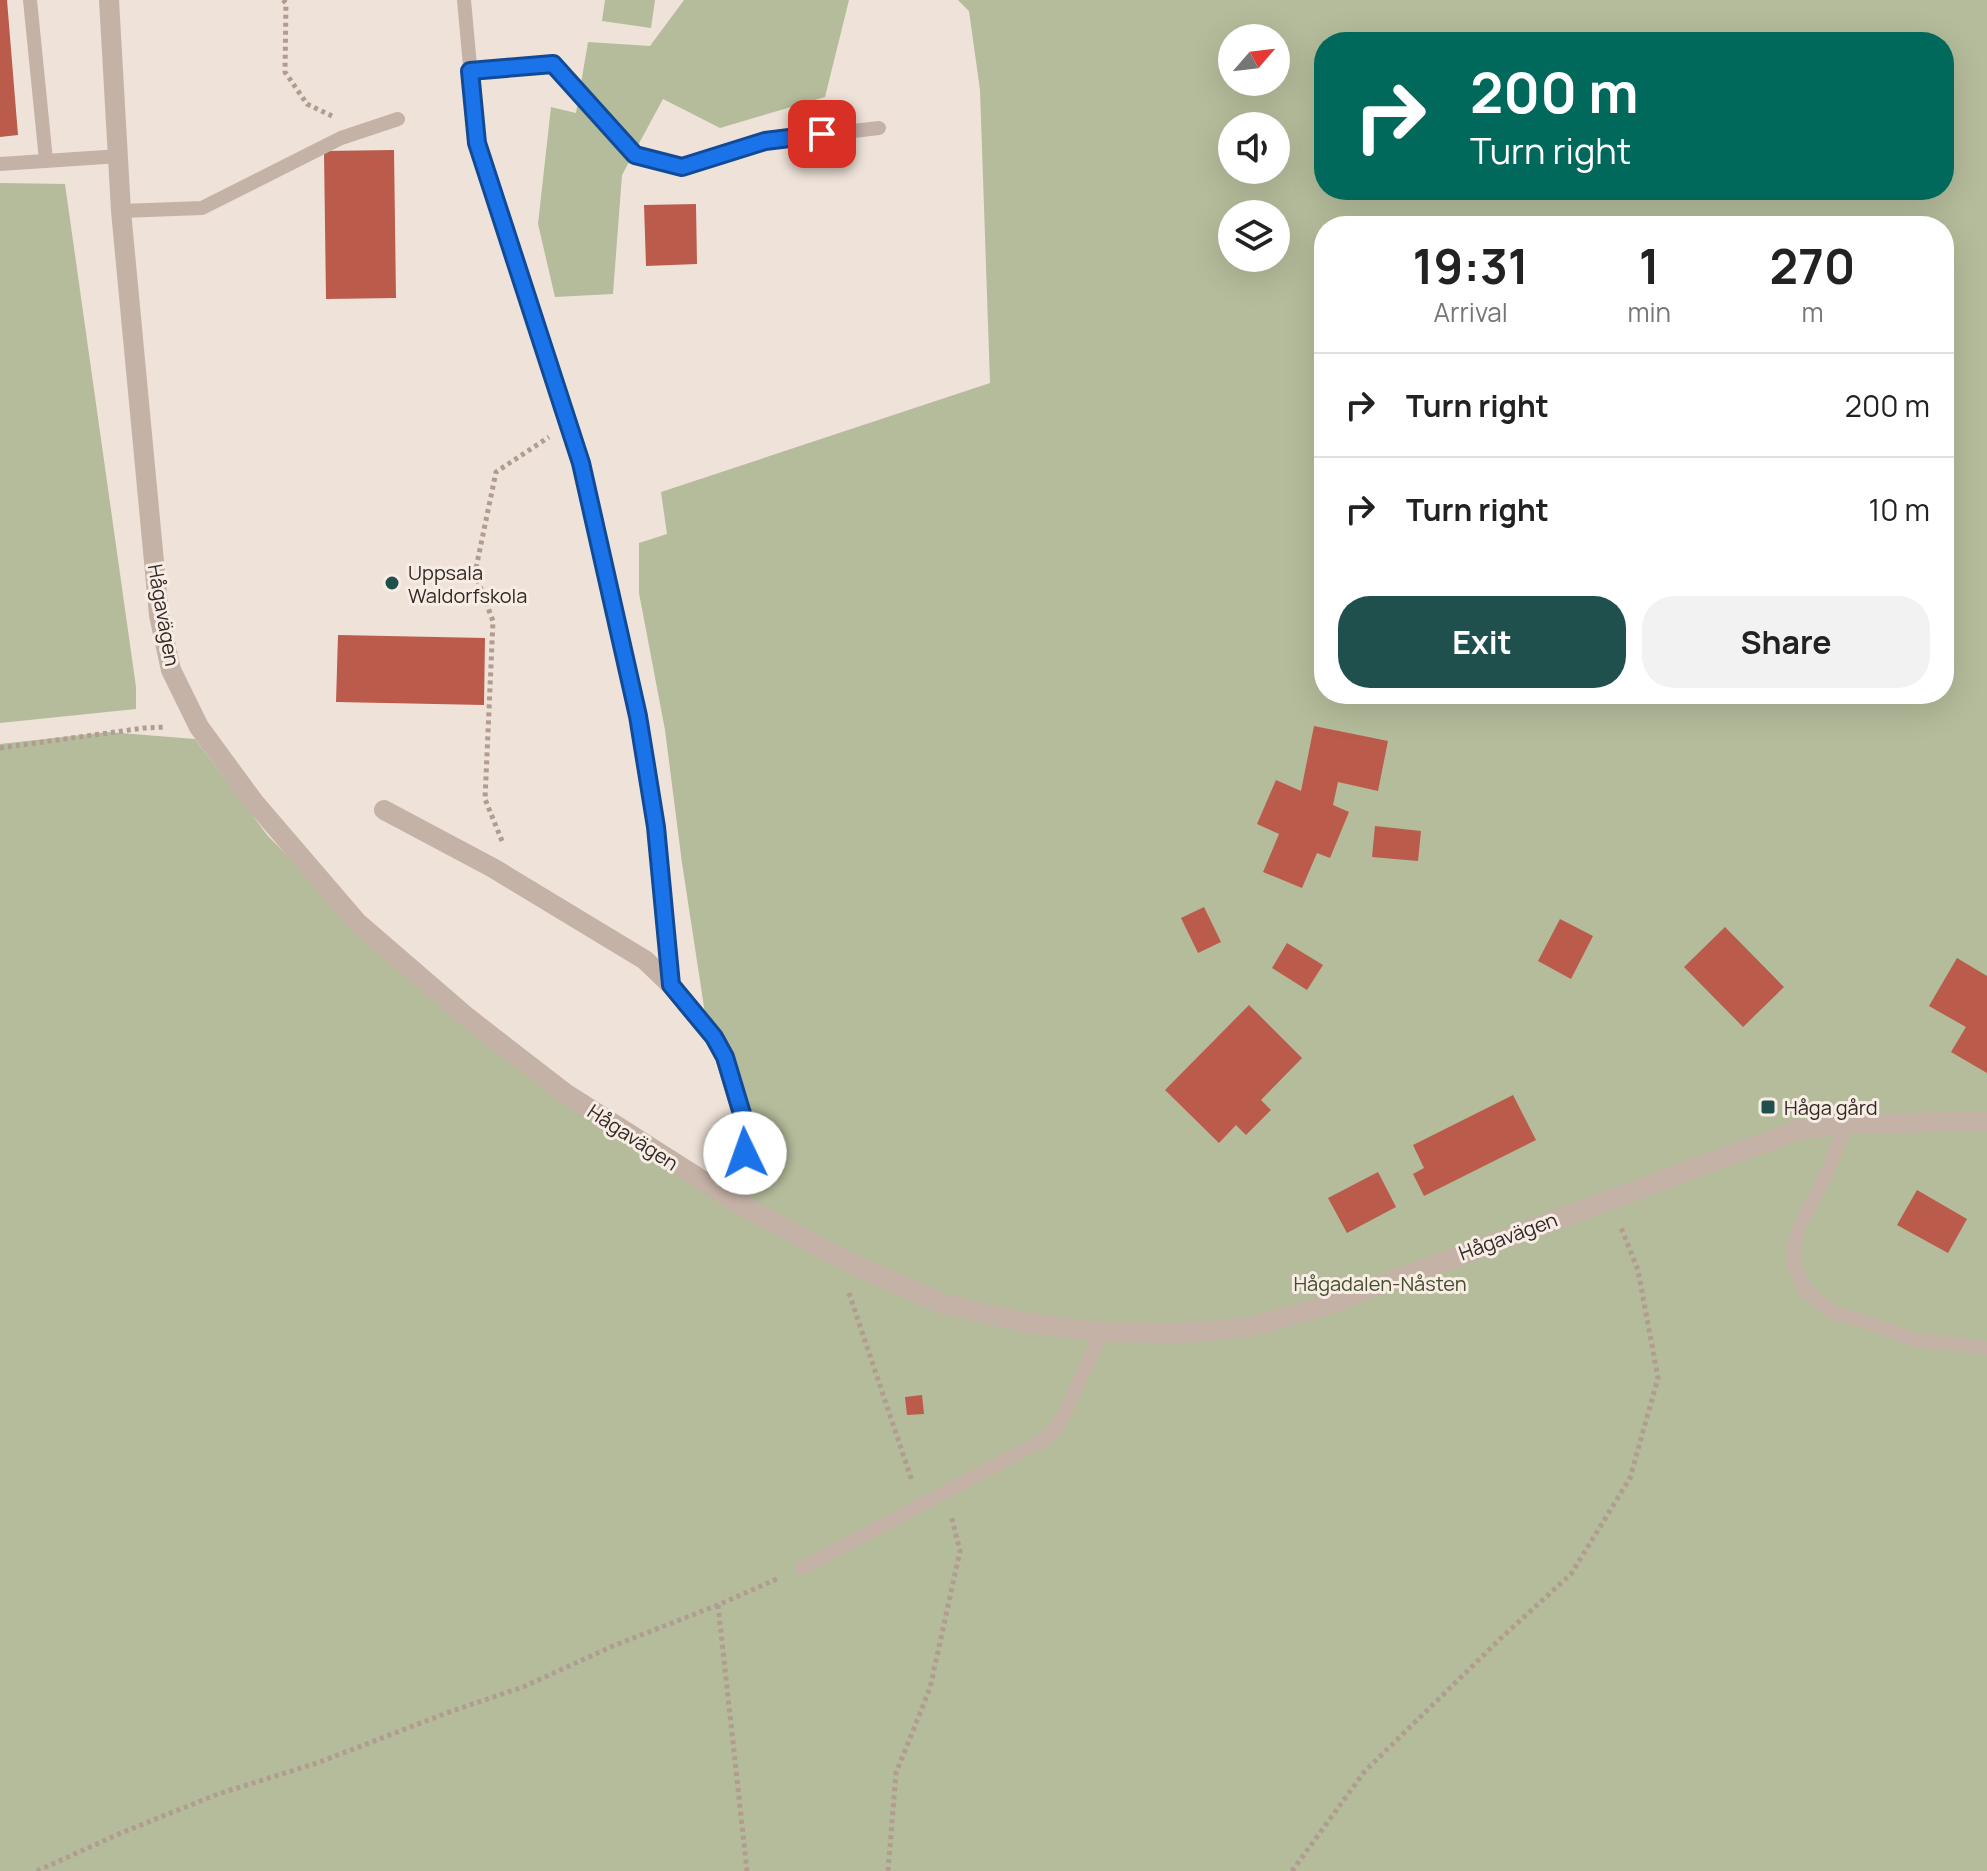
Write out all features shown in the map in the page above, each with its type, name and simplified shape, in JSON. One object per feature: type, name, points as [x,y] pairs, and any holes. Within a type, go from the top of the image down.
[{"type":"street","name":"Hågavägen","points":[[109,0],[121,211],[159,615],[171,670],[199,727],[254,802],[357,922],[467,1017],[565,1093],[741,1205],[835,1254],[943,1304],[1028,1323],[1102,1332],[1181,1333],[1251,1327],[1324,1306],[1798,1130],[1847,1124],[1987,1121]]},
{"type":"street","points":[[384,810],[519,883],[645,960],[671,985],[714,1037],[725,1057],[746,1127],[741,1205]]},
{"type":"lane","points":[[30,0],[46,160]]},
{"type":"lane","points":[[464,0],[477,143],[581,463],[638,716],[656,827],[671,985]]},
{"type":"lane","points":[[470,71],[553,64],[635,155],[682,167],[765,141],[879,128]]},
{"type":"lane","points":[[121,211],[202,208],[341,138],[398,119]]},
{"type":"lane","points":[[0,164],[120,156]]},
{"type":"lane","points":[[1847,1124],[1824,1179],[1798,1229],[1792,1261],[1806,1291],[1833,1313],[1915,1340],[1987,1348]]},
{"type":"lane","points":[[802,1568],[1047,1438],[1061,1421],[1102,1332]]},
{"type":"path","points":[[283,0],[286,3],[285,72],[307,104],[361,131]]},
{"type":"path","points":[[519,883],[485,799],[493,621],[475,573],[496,472],[536,443],[569,427]]},
{"type":"path","points":[[0,748],[144,728],[199,727]]},
{"type":"path","points":[[1292,1871],[1365,1771],[1571,1574],[1630,1478],[1658,1378],[1638,1270],[1610,1198]]},
{"type":"path","points":[[835,1254],[921,1506]]},
{"type":"path","points":[[888,1871],[896,1773],[930,1688],[960,1551],[946,1493]]},
{"type":"path","points":[[37,1871],[218,1794],[317,1763],[523,1687],[802,1568]]},
{"type":"path","points":[[718,1605],[747,1871]]},
{"type":"green space","points":[[605,0],[655,0],[651,28],[602,21]]},
{"type":"green space","points":[[684,0],[849,0],[825,97],[720,128],[663,99],[622,175],[613,294],[555,297],[538,224],[551,107],[576,113],[588,42],[650,46]]},
{"type":"green space","name":"Hågadalen-Nåsten","points":[[958,0],[1987,0],[1987,1871],[0,1871],[0,744],[108,732],[195,739],[268,836],[418,986],[741,1200],[744,1157],[708,1033],[665,730],[639,593],[639,543],[667,534],[661,492],[990,383],[980,90],[969,11]]},
{"type":"green space","points":[[0,183],[65,184],[136,687],[136,709],[0,723]]},
{"type":"building","points":[[0,0],[7,0],[18,135],[0,137]]},
{"type":"building","points":[[394,150],[396,298],[326,299],[324,151]]},
{"type":"building","points":[[696,204],[697,264],[646,266],[644,205]]},
{"type":"building","points":[[338,635],[485,638],[484,705],[336,702]]},
{"type":"building","points":[[1314,726],[1388,741],[1378,791],[1338,782],[1333,805],[1349,812],[1330,858],[1317,853],[1302,888],[1263,872],[1279,834],[1257,824],[1276,780],[1301,791]]},
{"type":"building","points":[[1375,826],[1421,831],[1418,861],[1372,857]]},
{"type":"building","points":[[1204,907],[1221,942],[1198,953],[1181,918]]},
{"type":"building","points":[[1560,919],[1593,936],[1571,979],[1538,961]]},
{"type":"building","points":[[1725,927],[1784,987],[1743,1027],[1684,967]]},
{"type":"building","points":[[1287,943],[1323,965],[1307,990],[1272,968]]},
{"type":"building","points":[[1957,958],[1987,976],[1987,1073],[1951,1052],[1966,1027],[1929,1006]]},
{"type":"building","points":[[1249,1005],[1302,1058],[1261,1100],[1271,1110],[1246,1135],[1236,1125],[1219,1143],[1165,1090]]},
{"type":"building","points":[[1513,1095],[1536,1140],[1424,1196],[1413,1174],[1424,1168],[1413,1145]]},
{"type":"building","points":[[1378,1172],[1396,1207],[1347,1233],[1328,1198]]},
{"type":"building","points":[[1917,1190],[1967,1219],[1948,1253],[1897,1225]]},
{"type":"building","points":[[922,1395],[924,1414],[907,1415],[905,1397]]},
{"type":"place","name":"Uppsala Waldorfskola","points":[[392,583]]},
{"type":"place","name":"Håga gård","points":[[1768,1107]]},
{"type":"route","points":[[745,1153],[746,1127],[725,1057],[714,1037],[671,985],[656,827],[638,716],[581,463],[477,143],[470,71],[553,64],[635,155],[682,167],[765,141],[822,134]]}]
